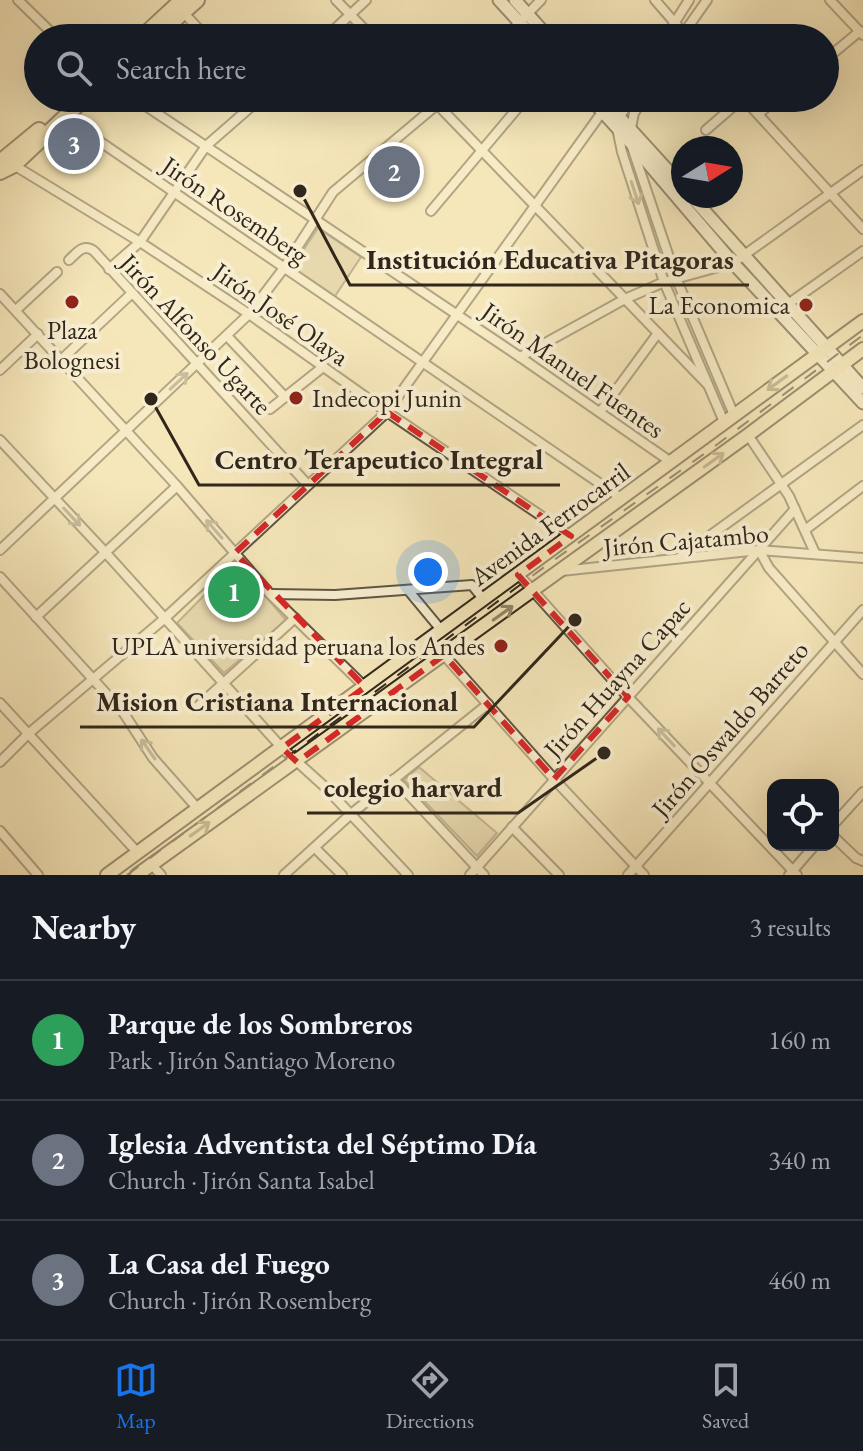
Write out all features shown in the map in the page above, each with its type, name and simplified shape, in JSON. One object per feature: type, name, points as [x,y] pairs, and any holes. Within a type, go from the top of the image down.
[{"type":"highway","points":[[156,24],[178,4],[197,0]]},
{"type":"highway","points":[[164,24],[178,4]]},
{"type":"highway","points":[[5,166],[61,112]]},
{"type":"highway","points":[[5,166],[70,112]]},
{"type":"main road","points":[[499,0],[531,24]]},
{"type":"main road","points":[[515,0],[526,24]]},
{"type":"main road","points":[[610,112],[671,175]]},
{"type":"main road","points":[[622,125],[630,142],[733,263],[838,368],[863,403]]},
{"type":"main road","points":[[702,208],[788,304],[822,351]]},
{"type":"main road","name":"Avenida Ferrocarril","points":[[107,875],[863,321]]},
{"type":"main road","name":"Avenida Ferrocarril","points":[[137,875],[532,592],[863,349]]},
{"type":"main road","points":[[838,368],[863,388]]},
{"type":"street","points":[[18,0],[43,24]]},
{"type":"street","points":[[336,0],[359,24]]},
{"type":"street","points":[[340,24],[366,0]]},
{"type":"street","points":[[517,24],[541,0]]},
{"type":"street","points":[[655,0],[676,24]]},
{"type":"street","points":[[672,24],[689,0]]},
{"type":"street","points":[[692,24],[707,0]]},
{"type":"street","points":[[830,0],[861,33],[839,50]]},
{"type":"street","points":[[178,4],[195,24]]},
{"type":"street","name":"Jirón Manuel Fuentes","points":[[155,112],[316,218],[671,462]]},
{"type":"street","points":[[109,269],[140,242],[206,146],[245,112]]},
{"type":"street","points":[[0,550],[249,314],[284,268],[333,192],[424,112]]},
{"type":"street","points":[[448,112],[482,151],[708,385]]},
{"type":"street","points":[[431,211],[514,112]]},
{"type":"street","points":[[0,762],[28,734],[164,619],[387,412],[599,112]]},
{"type":"street","points":[[626,112],[622,125],[622,152],[664,282],[708,385],[729,418]]},
{"type":"street","points":[[622,125],[635,112]]},
{"type":"street","points":[[706,130],[727,112]]},
{"type":"street","points":[[760,112],[758,114],[863,229]]},
{"type":"street","name":"Jirón Rosemberg","points":[[64,117],[621,498]]},
{"type":"street","points":[[630,142],[676,278],[729,418]]},
{"type":"street","name":"Jirón José Olaya","points":[[5,166],[140,242],[571,536]]},
{"type":"street","points":[[520,357],[625,299],[676,278],[733,263],[863,170]]},
{"type":"street","name":"Jirón Alfonso Ugarte","points":[[69,260],[82,248],[94,251],[308,485]]},
{"type":"street","points":[[788,304],[863,251]]},
{"type":"street","points":[[16,310],[57,272]]},
{"type":"street","points":[[0,294],[177,486],[270,594],[365,687]]},
{"type":"street","points":[[61,360],[131,294]]},
{"type":"street","points":[[600,412],[658,333]]},
{"type":"street","points":[[0,370],[38,334]]},
{"type":"street","points":[[227,336],[285,397]]},
{"type":"street","points":[[270,409],[323,367]]},
{"type":"street","points":[[678,559],[863,425]]},
{"type":"street","points":[[748,435],[795,509],[815,553]]},
{"type":"street","points":[[0,440],[282,748],[351,814],[408,875]]},
{"type":"street","points":[[36,617],[177,486]]},
{"type":"street","points":[[805,530],[863,486]]},
{"type":"street","name":"Jirón Huayna Capac","points":[[470,875],[795,509]]},
{"type":"street","points":[[759,550],[769,568],[863,674]]},
{"type":"street","name":"Jirón Cajatambo","points":[[560,571],[759,550],[863,558]]},
{"type":"street","points":[[588,551],[592,568]]},
{"type":"street","points":[[518,574],[793,874],[810,851]]},
{"type":"street","points":[[0,577],[123,712],[153,758],[198,809]]},
{"type":"street","points":[[270,594],[335,595],[472,585],[484,600]]},
{"type":"street","points":[[408,590],[442,631]]},
{"type":"street","name":"Jirón Oswaldo Barreto","points":[[628,875],[863,610]]},
{"type":"street","points":[[195,709],[295,618]]},
{"type":"street","points":[[444,655],[644,875]]},
{"type":"street","points":[[0,703],[138,853]]},
{"type":"street","points":[[284,875],[351,814],[488,704]]},
{"type":"street","points":[[394,779],[484,875]]},
{"type":"street","points":[[839,818],[863,792]]},
{"type":"street","points":[[512,827],[559,875]]},
{"type":"street","points":[[0,831],[38,875]]},
{"type":"street","points":[[839,842],[863,861]]},
{"type":"street","points":[[315,848],[342,875]]},
{"type":"street","points":[[151,864],[161,875]]},
{"type":"highlighted area","points":[[387,412],[571,536],[518,575],[628,697],[554,779],[444,655],[297,762],[282,748],[365,687],[235,553]]},
{"type":"shaded area","points":[[318,228],[361,257],[335,296],[292,267]]},
{"type":"shaded area","points":[[236,563],[286,620],[224,673],[177,623]]},
{"type":"shaded area","points":[[419,767],[497,833],[477,856],[404,780]]},
{"type":"railway","points":[[127,875],[863,335]]},
{"type":"place","name":"La Casa del Fuego","points":[[74,144]]},
{"type":"place","name":"Iglesia Adventista del Séptimo Día","points":[[394,172]]},
{"type":"place","name":"Institución Educativa Pitagoras","points":[[300,191]]},
{"type":"place","name":"Plaza Bolognesi","points":[[72,302]]},
{"type":"place","name":"La Economica","points":[[806,305]]},
{"type":"place","name":"Indecopi Junin","points":[[296,398]]},
{"type":"place","name":"Centro Terapeutico Integral","points":[[151,399]]},
{"type":"place","name":"Parque de los Sombreros","points":[[234,592]]},
{"type":"place","name":"Mision Cristiana Internacional","points":[[575,620]]},
{"type":"place","name":"UPLA universidad peruana los Andes","points":[[501,646]]},
{"type":"place","name":"colegio harvard","points":[[604,753]]}]
